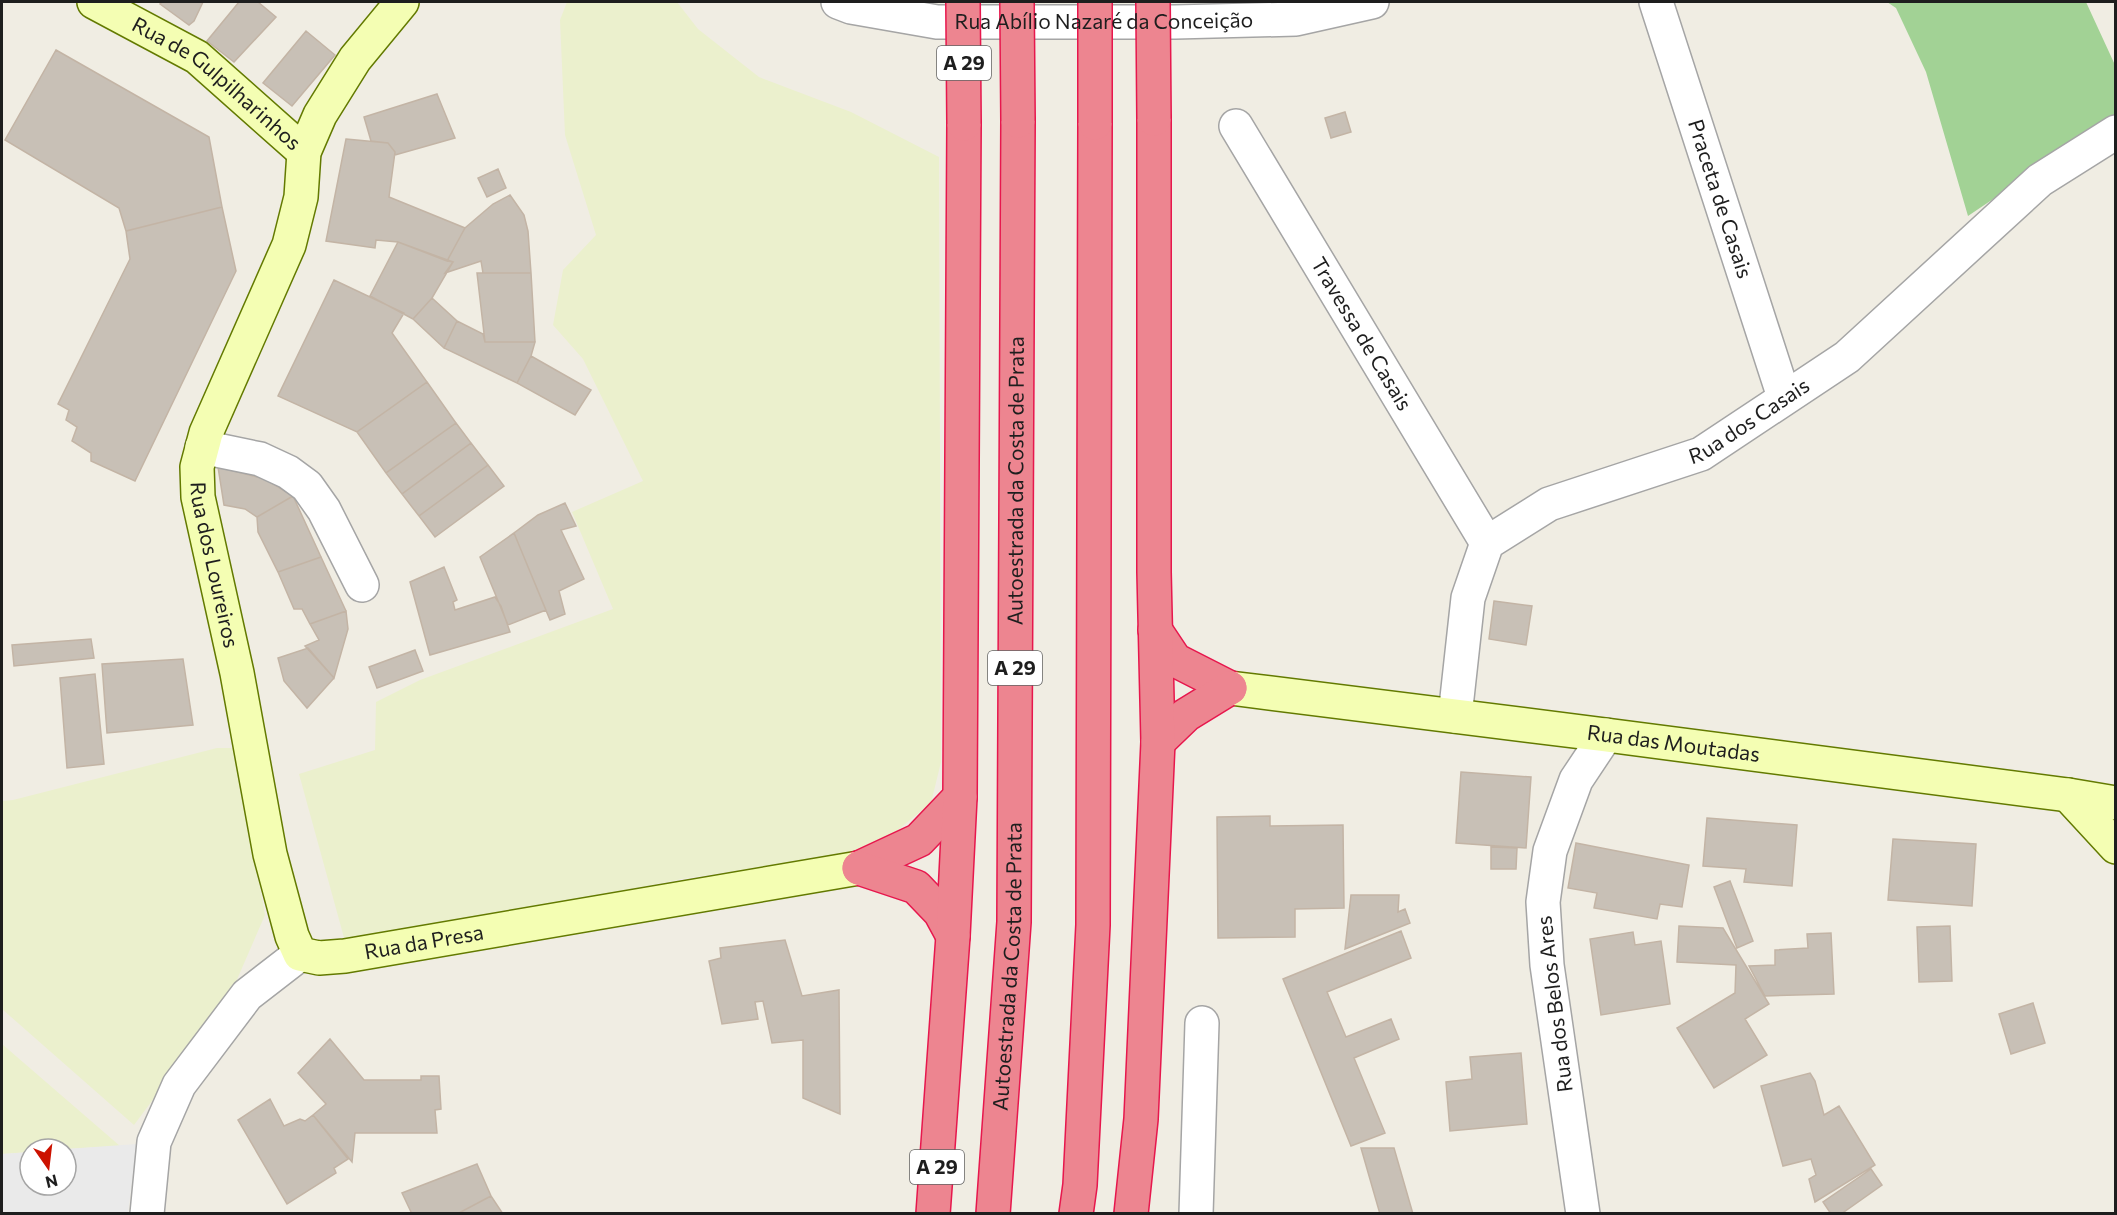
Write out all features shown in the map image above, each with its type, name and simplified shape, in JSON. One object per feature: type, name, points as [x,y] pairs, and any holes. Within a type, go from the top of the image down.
[{"type":"highway","name":"A 29","points":[[933,1214],[954,936],[960,797],[963,2]]},
{"type":"highway","name":"Autoestrada da Costa de Prata","points":[[993,1214],[1014,922],[1017,2]]},
{"type":"highway","points":[[1076,1214],[1080,1185],[1093,925],[1095,2]]},
{"type":"highway","points":[[1131,1214],[1141,1119],[1158,742],[1155,630],[1153,2]]},
{"type":"highway","points":[[1155,630],[1175,660],[1230,688]]},
{"type":"highway","points":[[1158,742],[1186,715],[1230,688]]},
{"type":"highway","points":[[859,868],[919,840],[960,797]]},
{"type":"highway","points":[[859,868],[916,887],[940,912],[954,936]]},
{"type":"street","name":"Rua de Gulpilharinhos","points":[[94,2],[196,57],[304,152],[320,115],[355,59],[402,2]]},
{"type":"street","name":"Rua Abílio Nazaré da Conceição","points":[[838,2],[850,7],[937,22],[1127,22],[1296,19],[1372,2]]},
{"type":"street","name":"Praceta de Casais","points":[[1656,2],[1785,397]]},
{"type":"street","name":"Travessa de Casais","points":[[1236,126],[1486,543]]},
{"type":"street","name":"Rua dos Casais","points":[[1486,543],[1548,504],[1701,454],[1846,357],[2040,180],[2115,132]]},
{"type":"street","name":"Rua dos Loureiros","points":[[300,954],[292,936],[270,854],[237,673],[198,497],[197,467],[206,433],[289,245],[301,197],[304,152]]},
{"type":"street","points":[[202,447],[260,459],[288,472],[307,486],[324,510],[362,585]]},
{"type":"street","points":[[1455,716],[1468,598],[1486,543]]},
{"type":"street","name":"Rua das Moutadas","points":[[1230,688],[2068,795],[2115,803]]},
{"type":"street","name":"Rua dos Belos Ares","points":[[1583,1214],[1547,964],[1543,902],[1550,851],[1576,780],[1606,735]]},
{"type":"street","points":[[2068,795],[2115,847]]},
{"type":"street","name":"Rua da Presa","points":[[300,954],[319,958],[345,956],[859,868]]},
{"type":"street","points":[[147,1214],[154,1142],[179,1085],[247,995],[300,954]]},
{"type":"street","points":[[1196,1214],[1202,1023]]},
{"type":"green space","points":[[567,2],[677,2],[698,29],[759,77],[851,112],[939,157],[941,762],[931,803],[872,851],[687,878],[346,945],[299,774],[375,750],[376,702],[420,680],[613,609],[572,512],[643,481],[583,359],[553,325],[563,270],[596,235],[565,135],[560,20]]},
{"type":"green space","points":[[1887,2],[2086,2],[2115,65],[2115,117],[1968,216],[1926,72],[1896,8]]},
{"type":"green space","points":[[217,748],[235,748],[265,915],[229,998],[134,1125],[2,1009],[2,801]]},
{"type":"green space","points":[[2,1044],[120,1146],[78,1148],[78,1137],[18,1137],[18,1153],[2,1154]]},
{"type":"shaded area","points":[[137,1144],[128,1213],[2,1213],[2,1154],[18,1153],[18,1197],[78,1197],[78,1148]]},
{"type":"building","points":[[162,2],[203,2],[194,21],[189,25],[160,4]]},
{"type":"building","points":[[239,2],[258,2],[276,17],[234,62],[207,41]]},
{"type":"building","points":[[306,31],[335,55],[292,106],[263,83]]},
{"type":"building","points":[[56,50],[209,137],[222,207],[126,231],[119,208],[5,140]]},
{"type":"building","points":[[437,94],[455,138],[395,155],[388,143],[371,141],[364,117]]},
{"type":"building","points":[[1345,112],[1351,132],[1331,138],[1325,118]]},
{"type":"building","points":[[346,139],[388,143],[395,152],[389,197],[465,228],[447,261],[398,242],[376,240],[375,248],[326,241]]},
{"type":"building","points":[[498,169],[506,188],[487,197],[478,178]]},
{"type":"building","points":[[510,195],[524,215],[528,231],[531,273],[483,273],[481,261],[445,273],[453,262],[447,261],[465,228],[493,204]]},
{"type":"building","points":[[222,207],[236,271],[135,481],[91,461],[91,453],[72,441],[77,427],[66,420],[69,410],[58,404],[130,259],[126,231]]},
{"type":"building","points":[[398,242],[453,262],[432,298],[413,319],[370,296]]},
{"type":"building","points":[[477,273],[531,273],[535,342],[485,342]]},
{"type":"building","points":[[334,280],[404,313],[392,333],[427,382],[357,432],[278,396]]},
{"type":"building","points":[[432,298],[457,321],[444,348],[413,319]]},
{"type":"building","points":[[457,321],[483,334],[485,342],[535,342],[531,356],[517,383],[444,348]]},
{"type":"building","points":[[531,356],[591,390],[575,415],[517,383]]},
{"type":"building","points":[[427,382],[456,423],[386,473],[357,432]]},
{"type":"building","points":[[456,423],[471,443],[402,494],[386,473]]},
{"type":"building","points":[[471,443],[488,465],[419,516],[402,494]]},
{"type":"building","points":[[488,465],[504,486],[435,537],[419,516]]},
{"type":"building","points":[[218,467],[265,479],[293,496],[257,517],[245,509],[224,505]]},
{"type":"building","points":[[293,496],[321,557],[278,572],[258,532],[257,517]]},
{"type":"building","points":[[565,503],[576,526],[561,530],[584,579],[559,591],[565,614],[550,620],[514,533],[538,515]]},
{"type":"building","points":[[514,533],[546,610],[508,625],[480,557]]},
{"type":"building","points":[[321,557],[346,611],[310,624],[302,609],[294,609],[278,572]]},
{"type":"building","points":[[444,567],[457,600],[453,602],[455,610],[495,597],[501,606],[510,632],[430,655],[410,582]]},
{"type":"building","points":[[1494,601],[1532,606],[1526,645],[1489,639]]},
{"type":"building","points":[[346,611],[348,629],[334,678],[305,646],[319,640],[310,624]]},
{"type":"building","points":[[91,639],[94,658],[14,666],[12,645]]},
{"type":"building","points":[[308,648],[334,678],[307,708],[284,681],[278,658]]},
{"type":"building","points":[[415,650],[423,671],[377,688],[369,667]]},
{"type":"building","points":[[183,659],[193,725],[107,733],[102,664]]},
{"type":"building","points":[[95,674],[104,764],[67,768],[60,678]]},
{"type":"building","points":[[1461,772],[1531,777],[1526,848],[1456,843]]},
{"type":"building","points":[[1270,816],[1270,826],[1343,825],[1344,908],[1295,909],[1295,937],[1218,938],[1217,817]]},
{"type":"building","points":[[1707,818],[1797,825],[1792,886],[1744,882],[1746,869],[1703,866]]},
{"type":"building","points":[[1893,839],[1976,844],[1972,906],[1888,900]]},
{"type":"building","points":[[1576,843],[1689,865],[1682,907],[1660,904],[1657,919],[1594,908],[1597,893],[1568,888]]},
{"type":"building","points":[[1491,847],[1517,848],[1516,869],[1491,869]]},
{"type":"building","points":[[1730,881],[1753,941],[1737,948],[1714,887]]},
{"type":"building","points":[[1351,895],[1399,895],[1398,912],[1405,909],[1410,923],[1345,949]]},
{"type":"building","points":[[1679,926],[1723,928],[1769,1004],[1745,1019],[1767,1055],[1714,1088],[1677,1028],[1735,993],[1736,965],[1677,962]]},
{"type":"building","points":[[1950,926],[1952,981],[1919,982],[1917,927]]},
{"type":"building","points":[[1401,931],[1411,958],[1327,992],[1346,1037],[1391,1019],[1399,1039],[1354,1058],[1385,1133],[1351,1146],[1283,979]]},
{"type":"building","points":[[1633,932],[1635,945],[1661,941],[1670,1004],[1601,1015],[1590,939]]},
{"type":"building","points":[[1831,933],[1834,994],[1765,996],[1749,966],[1775,965],[1775,950],[1808,948],[1807,934]]},
{"type":"building","points":[[785,940],[802,996],[839,990],[840,1114],[803,1098],[803,1040],[772,1043],[763,1001],[755,1002],[758,1019],[722,1024],[709,961],[721,958],[720,948]]},
{"type":"building","points":[[2033,1003],[2045,1043],[2011,1054],[1999,1014]]},
{"type":"building","points":[[330,1039],[364,1080],[421,1080],[421,1076],[439,1076],[441,1109],[435,1110],[437,1133],[355,1133],[352,1162],[313,1115],[326,1104],[298,1073]]},
{"type":"building","points":[[1521,1053],[1527,1124],[1450,1131],[1446,1082],[1472,1079],[1470,1057]]},
{"type":"building","points":[[1810,1073],[1815,1081],[1824,1115],[1839,1106],[1875,1165],[1815,1202],[1809,1179],[1816,1175],[1811,1159],[1783,1166],[1761,1086]]},
{"type":"building","points":[[270,1099],[284,1126],[300,1119],[305,1121],[313,1115],[348,1159],[334,1168],[336,1173],[287,1204],[238,1120]]},
{"type":"building","points":[[1361,1148],[1394,1148],[1413,1214],[1380,1214]]},
{"type":"building","points":[[477,1164],[491,1196],[457,1214],[412,1214],[402,1193]]},
{"type":"building","points":[[1871,1169],[1882,1185],[1841,1214],[1831,1214],[1823,1202]]},
{"type":"building","points":[[491,1196],[503,1214],[457,1214]]}]
